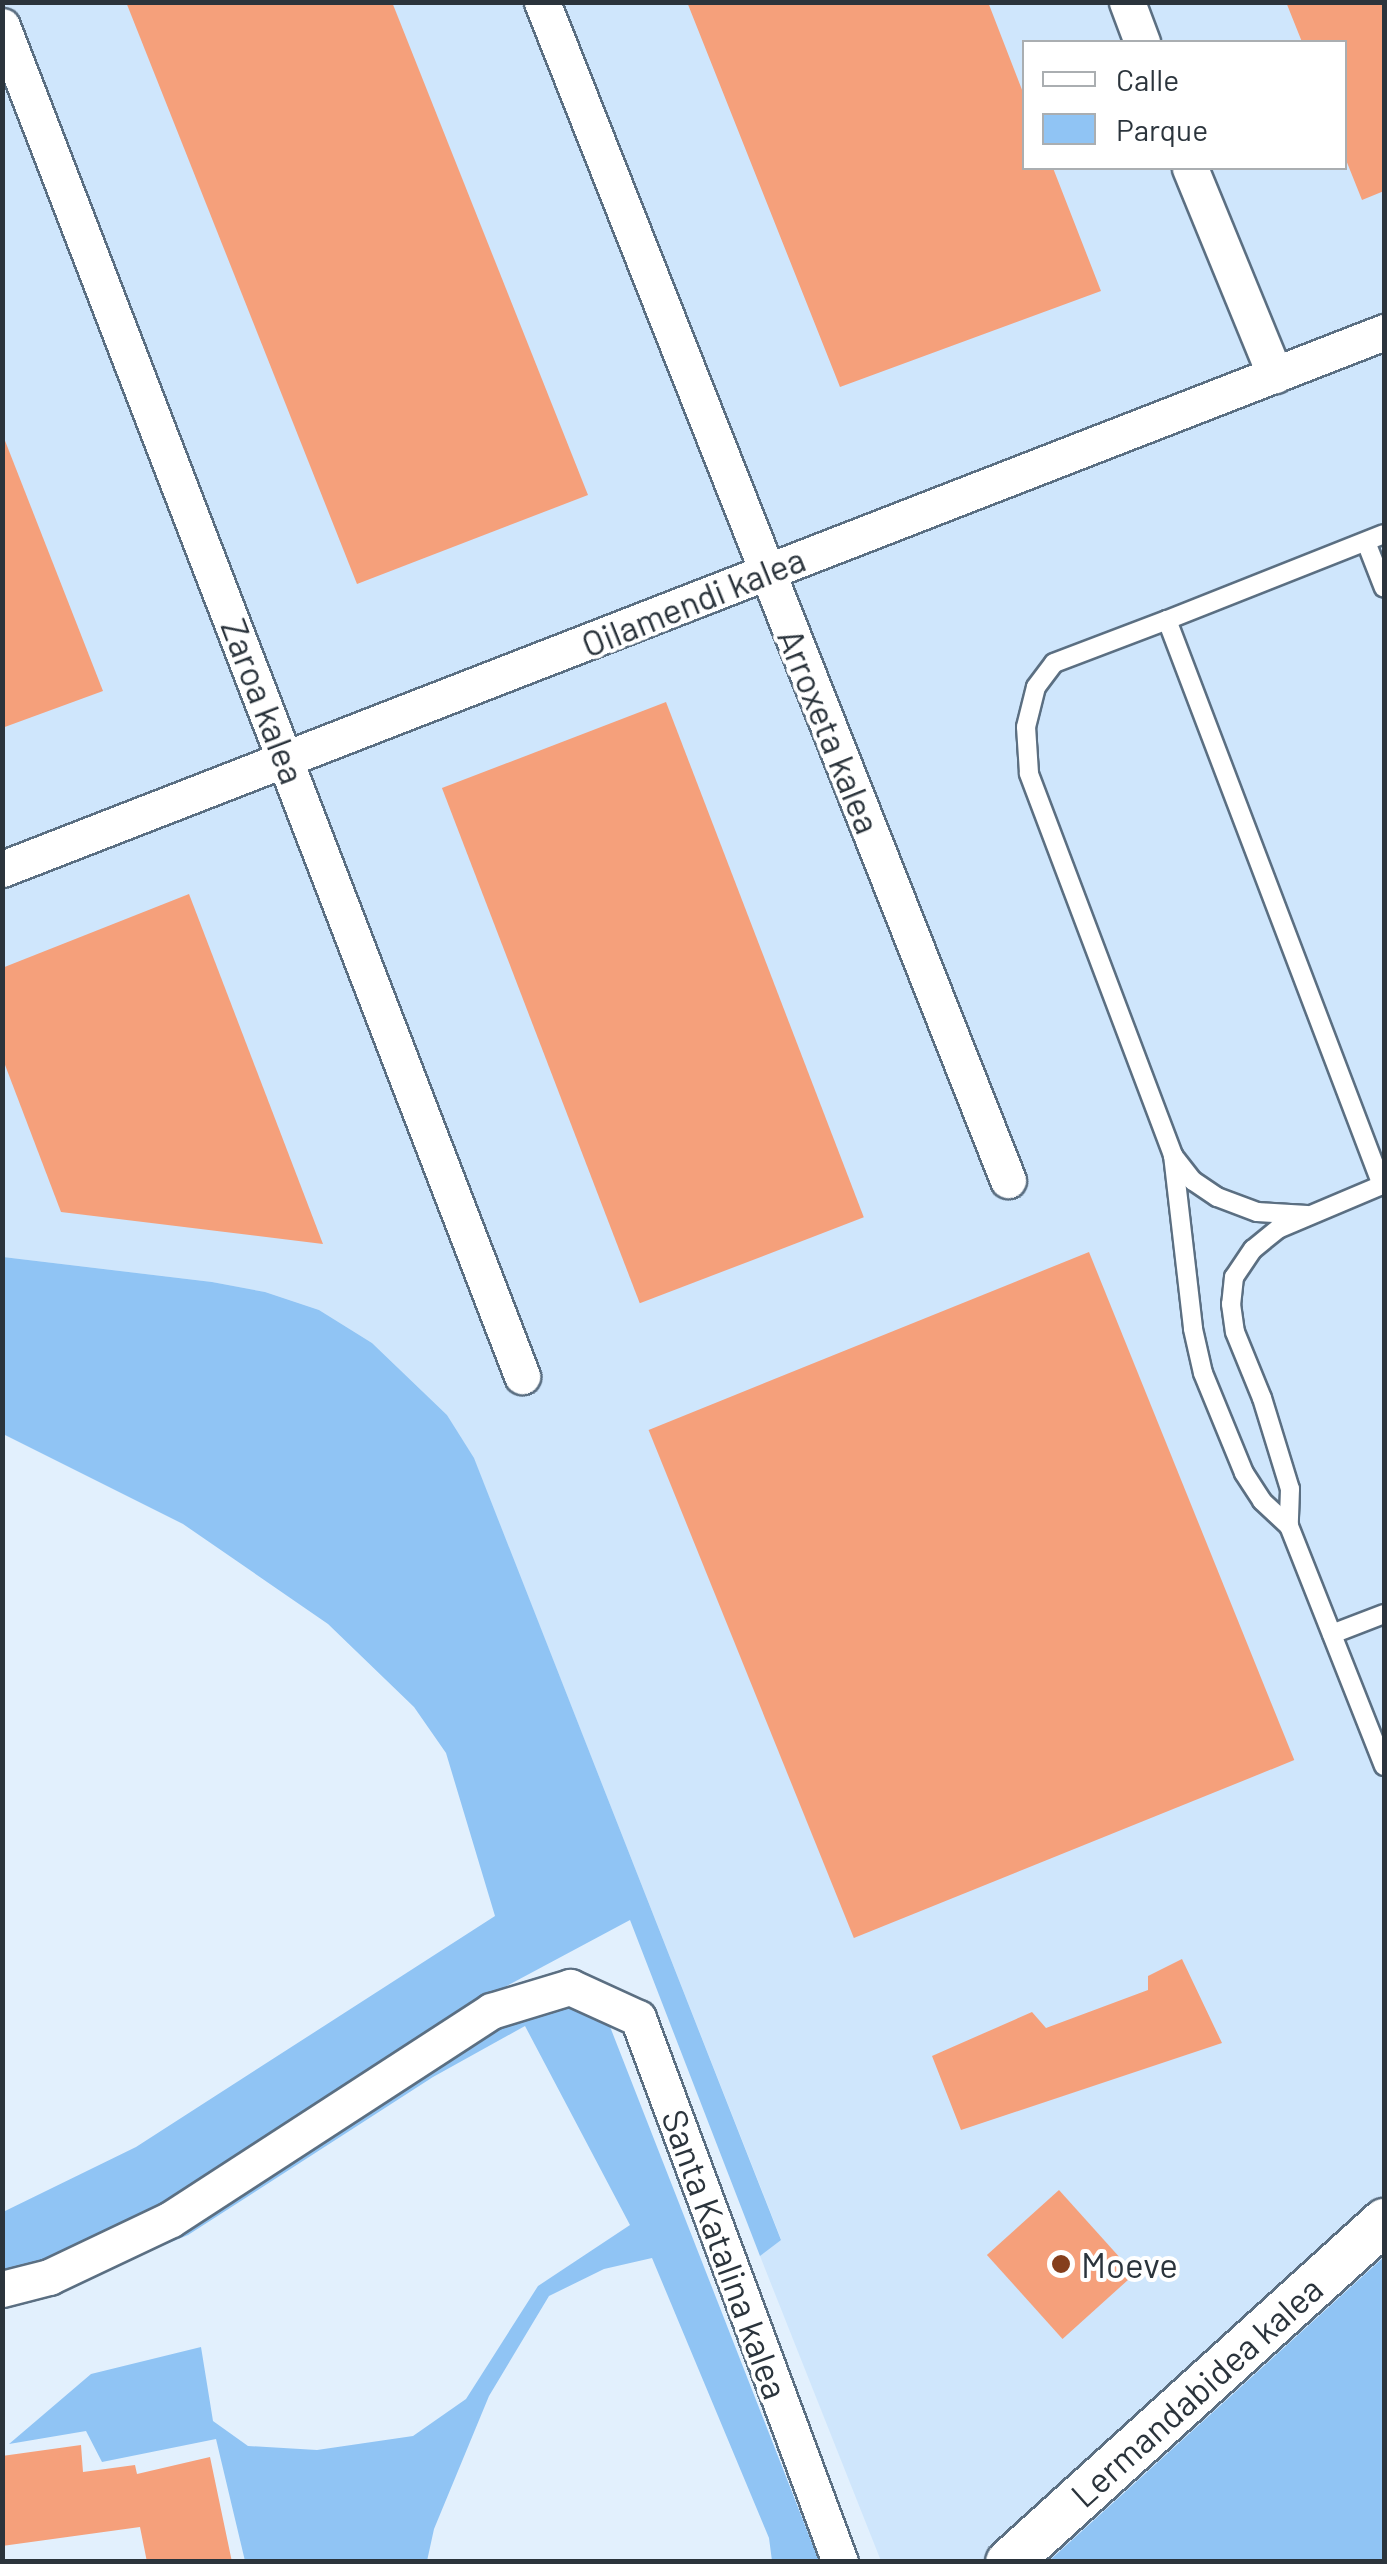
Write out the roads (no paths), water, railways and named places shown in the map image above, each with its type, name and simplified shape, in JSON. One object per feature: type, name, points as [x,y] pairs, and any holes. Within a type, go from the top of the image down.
[{"type":"street","name":"Arroxeta kalea","points":[[542,2],[1008,1180]]},
{"type":"street","points":[[1126,2],[1141,40]]},
{"type":"street","name":"Zaroa kalea","points":[[2,26],[522,1376]]},
{"type":"street","points":[[1191,170],[1275,375]]},
{"type":"street","name":"Oilamendi kalea","points":[[2,869],[1384,332]]},
{"type":"street","name":"Santa Katalina kalea","points":[[2,2289],[49,2277],[171,2218],[491,2012],[570,1987],[638,2018],[840,2562]]},
{"type":"street","name":"Lermandabidea kalea","points":[[1008,2562],[1384,2221]]},
{"type":"lane","points":[[1289,1526],[1262,1500],[1244,1473],[1204,1373],[1193,1330],[1173,1155],[1029,772],[1026,727],[1036,687],[1054,663],[1376,538],[1384,588]]},
{"type":"lane","points":[[1167,620],[1383,1188],[1307,1214],[1253,1249],[1234,1277],[1230,1304],[1235,1332],[1262,1398],[1290,1488],[1289,1526],[1384,1766]]},
{"type":"lane","points":[[1173,1155],[1193,1180],[1218,1196],[1257,1212],[1307,1214]]},
{"type":"lane","points":[[1332,1634],[1384,1614]]},
{"type":"place","name":"Moeve","points":[[1061,2264]]}]
